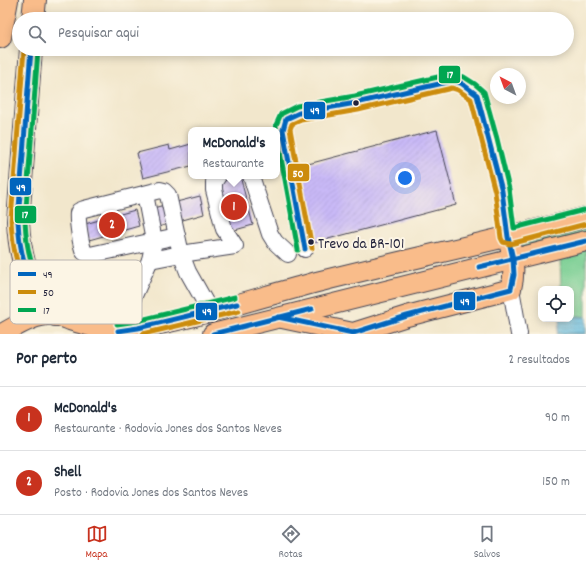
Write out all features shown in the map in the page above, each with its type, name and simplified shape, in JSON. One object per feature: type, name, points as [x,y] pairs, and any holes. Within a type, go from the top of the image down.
[{"type":"highway","points":[[0,36],[7,0]]},
{"type":"highway","points":[[34,12],[35,0]]},
{"type":"highway","points":[[24,260],[18,221],[30,56]]},
{"type":"main road","points":[[86,324],[106,330],[118,331],[138,328],[210,311],[378,267],[508,237],[586,217]]},
{"type":"main road","points":[[278,318],[352,334],[407,316],[511,289],[514,275],[513,259],[508,237]]},
{"type":"main road","points":[[213,334],[586,241]]},
{"type":"main road","points":[[2,334],[21,324]]},
{"type":"main road","points":[[70,324],[80,334]]},
{"type":"lane","points":[[305,249],[282,130],[286,119],[299,114],[356,103],[452,81],[461,83],[477,95],[502,191],[508,237]]},
{"type":"lane","points":[[150,260],[235,246],[224,229],[214,190],[214,182],[216,179]]},
{"type":"lane","points":[[252,179],[270,234],[275,242],[288,254]]},
{"type":"lane","points":[[177,236],[90,255],[86,254],[81,240],[78,216],[79,211],[152,192],[164,191],[168,195],[181,254],[188,272],[210,311]]},
{"type":"lane","points":[[142,278],[150,260],[154,241],[152,192]]},
{"type":"lane","points":[[511,289],[519,334]]},
{"type":"lane","points":[[118,331],[121,324]]},
{"type":"green space","points":[[586,227],[586,236],[518,254],[516,245]]},
{"type":"green space","points":[[586,249],[586,317],[574,317],[574,286],[561,286],[560,255]]},
{"type":"water","points":[[574,317],[586,317],[586,334],[557,334],[560,322],[574,322]]},
{"type":"building","points":[[437,130],[456,205],[313,243],[293,168]]},
{"type":"building","points":[[169,145],[170,150],[188,145],[188,167],[143,178],[137,153]]},
{"type":"building","points":[[230,179],[241,179],[253,225],[228,232],[216,188],[220,182]]},
{"type":"building","points":[[200,196],[204,214],[158,227],[153,208]]},
{"type":"building","points":[[135,210],[139,226],[89,240],[85,224]]},
{"type":"transit line","name":"50","points":[[17,260],[11,220],[23,56]]},
{"type":"transit line","name":"49","points":[[24,260],[18,221],[30,56]]},
{"type":"transit line","name":"17","points":[[30,260],[25,221],[38,56]]},
{"type":"transit line","name":"17","points":[[276,127],[281,114],[297,106],[355,96],[451,74],[464,77],[484,92],[509,189],[514,228],[584,210]]},
{"type":"transit line","name":"49","points":[[278,317],[353,333],[407,316],[511,289],[514,275],[513,259],[508,237],[502,191],[477,95],[461,83],[452,81],[356,103],[299,113],[286,119],[283,130],[305,249]]},
{"type":"transit line","name":"50","points":[[312,248],[290,129],[292,124],[301,120],[358,110],[452,88],[458,90],[471,99],[495,192],[501,238],[503,242],[510,244],[586,224]]},
{"type":"transit line","name":"17","points":[[280,152],[298,250]]},
{"type":"transit line","name":"49","points":[[479,267],[586,241]]},
{"type":"transit line","name":"17","points":[[142,320],[235,297]]},
{"type":"transit line","name":"49","points":[[118,331],[138,328],[237,304]]},
{"type":"transit line","name":"49","points":[[213,334],[312,309]]},
{"type":"transit line","name":"50","points":[[143,334],[239,311]]},
{"type":"place","name":"McDonald's","points":[[234,207]]},
{"type":"place","name":"Shell","points":[[112,225]]},
{"type":"place","name":"Trevo da BR-101","points":[[311,242]]}]
